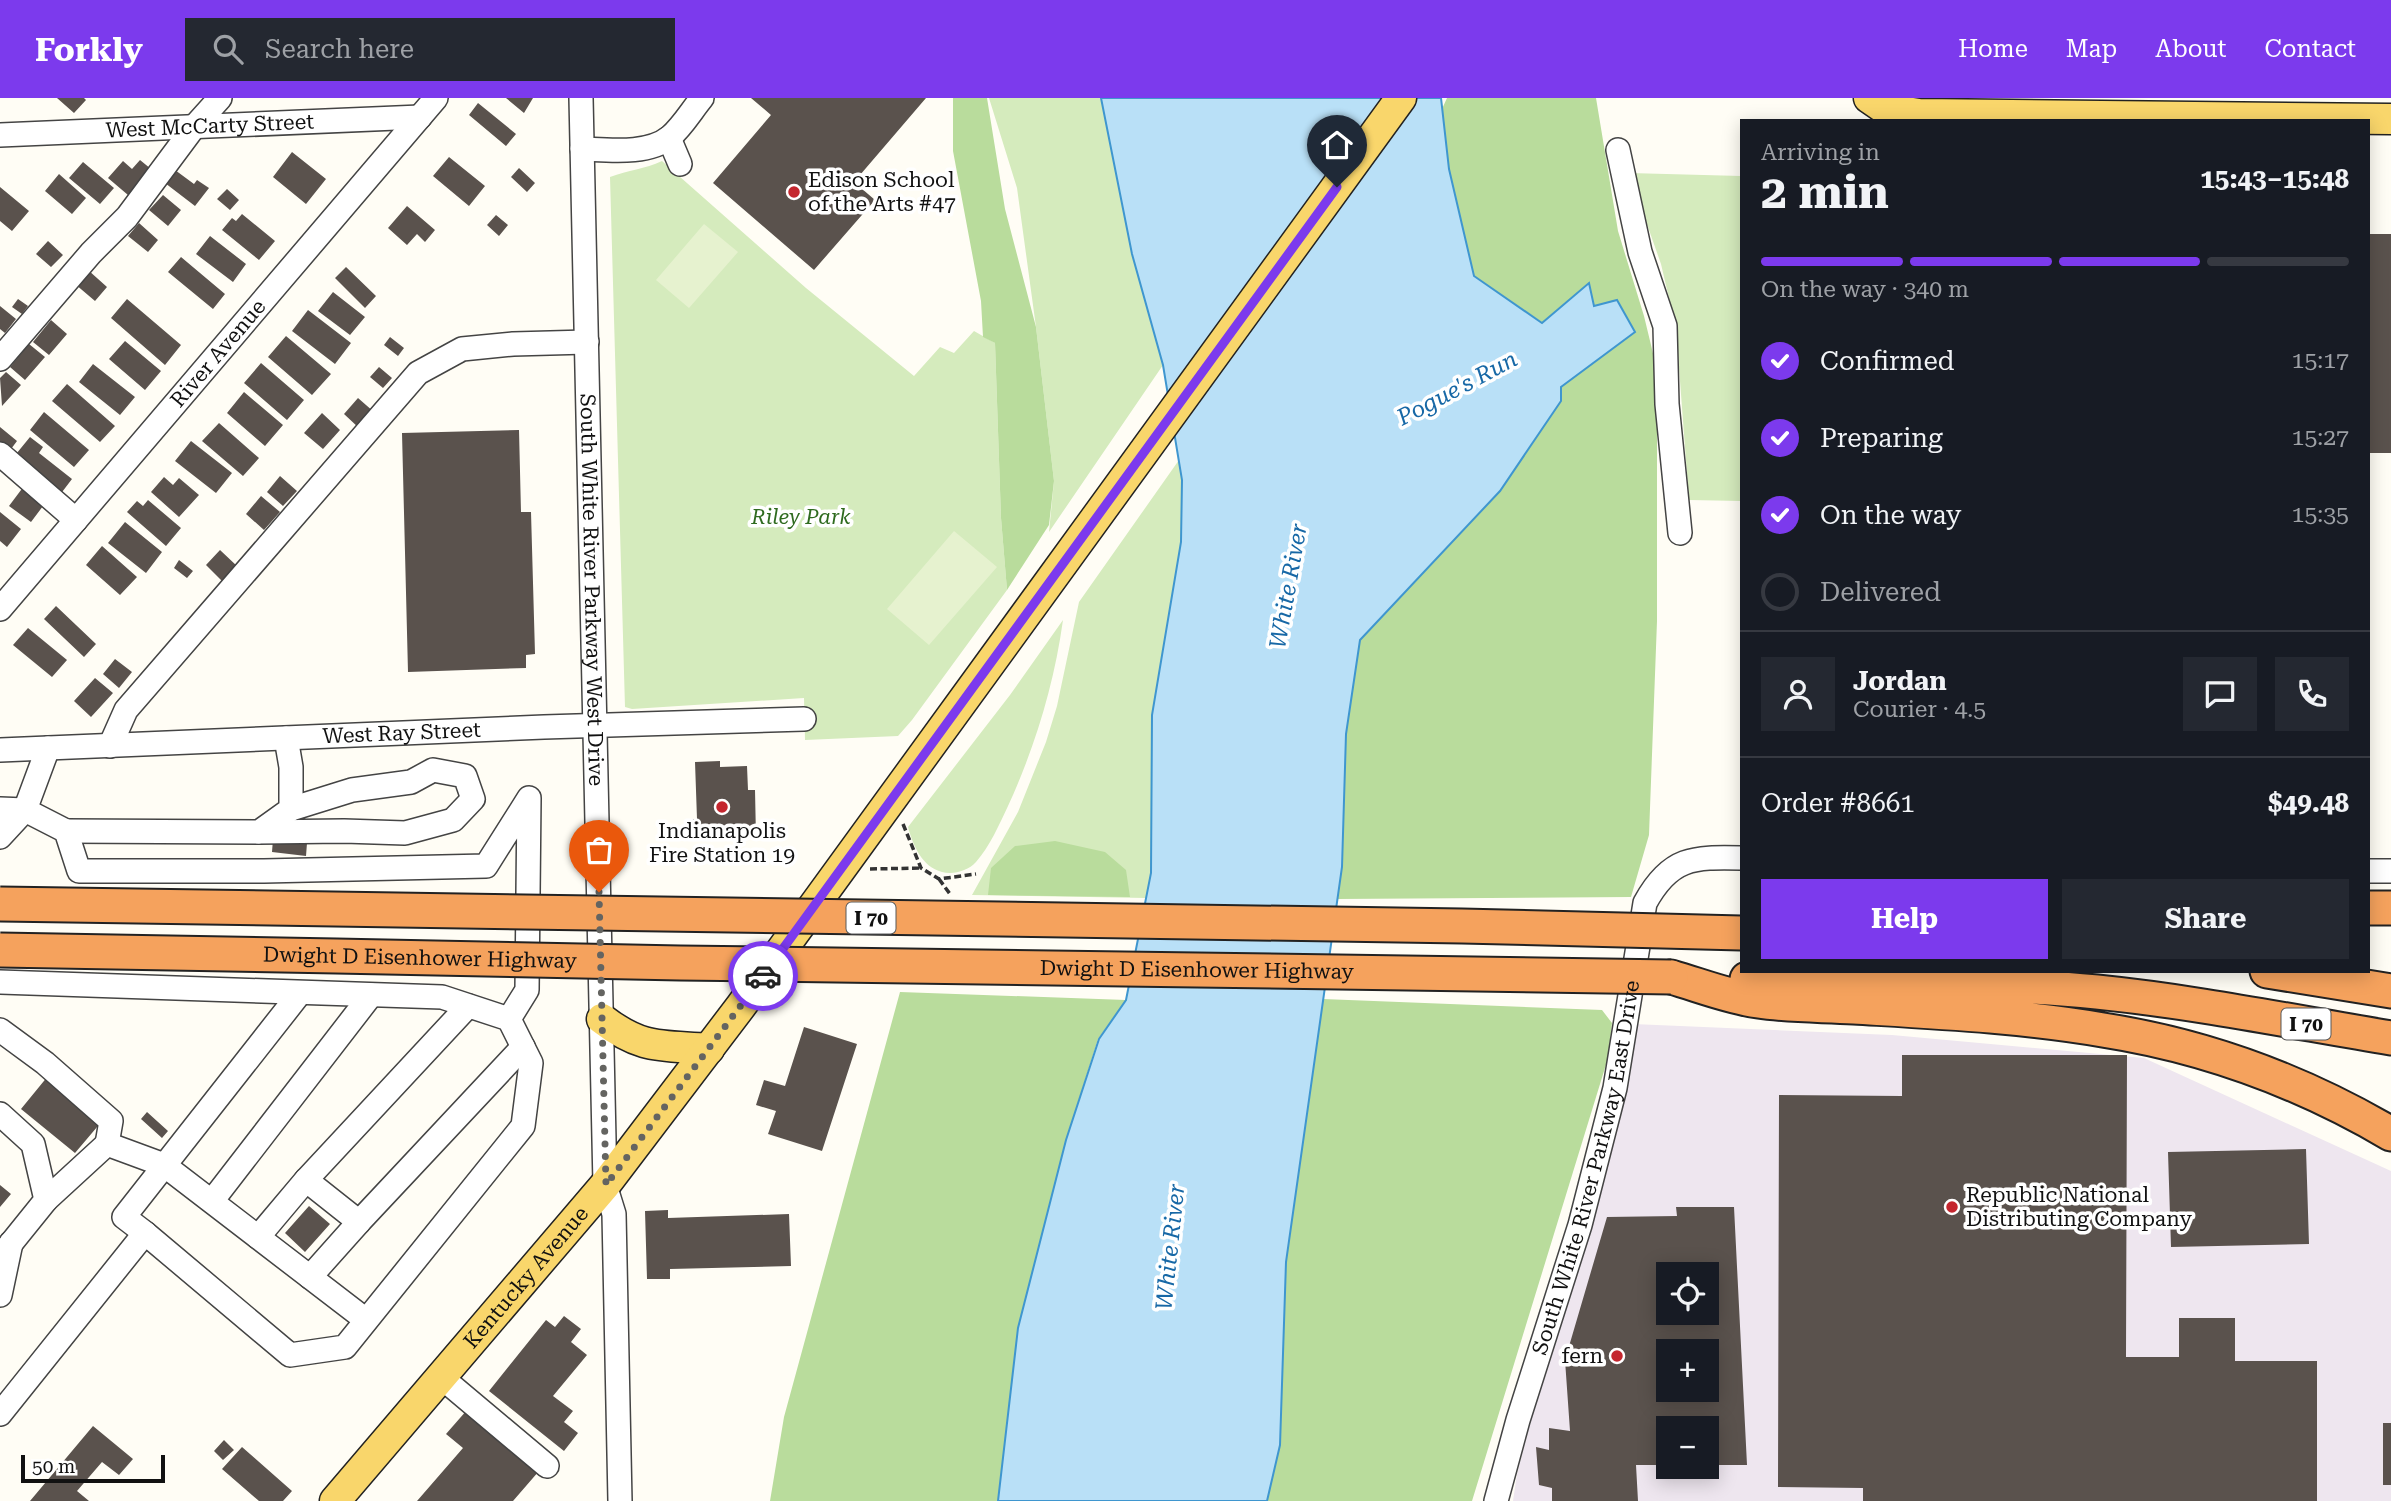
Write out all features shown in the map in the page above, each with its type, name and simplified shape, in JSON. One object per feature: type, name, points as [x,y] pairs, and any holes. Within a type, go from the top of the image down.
[{"type":"highway","name":"I 70","points":[[0,904],[1462,926],[1740,933]]},
{"type":"highway","points":[[2370,908],[2391,908]]},
{"type":"highway","points":[[1462,926],[1740,914]]},
{"type":"highway","name":"Dwight D Eisenhower Highway","points":[[0,950],[682,963],[1368,970],[1942,983],[2028,987],[2135,997],[2391,1038]]},
{"type":"highway","name":"I 70","points":[[2279,973],[2391,991]]},
{"type":"highway","points":[[1671,978],[1757,1001],[2076,1026],[2150,1038],[2222,1057],[2323,1097],[2391,1134]]},
{"type":"main road","name":"Kentucky Avenue","points":[[335,1501],[606,1185],[841,870],[1401,98]]},
{"type":"main road","points":[[1869,98],[1885,109],[1904,113],[2055,107],[2391,119]]},
{"type":"main road","points":[[602,1019],[623,1035],[641,1043],[709,1049]]},
{"type":"street","points":[[0,359],[91,253],[127,217],[194,127],[220,98]]},
{"type":"street","name":"River Avenue","points":[[0,609],[436,98]]},
{"type":"street","name":"South White River Parkway West Drive","points":[[581,98],[606,1185],[614,1214],[620,1501]]},
{"type":"street","points":[[582,149],[650,147],[669,138],[702,98]]},
{"type":"street","name":"West McCarty Street","points":[[0,135],[420,117]]},
{"type":"street","points":[[669,138],[680,164]]},
{"type":"street","points":[[1618,150],[1640,252],[1664,326],[1667,404],[1680,533]]},
{"type":"street","points":[[110,746],[126,710],[418,373],[462,349],[513,344],[587,342]]},
{"type":"street","points":[[0,454],[76,520]]},
{"type":"street","name":"West Ray Street","points":[[0,750],[804,719]]},
{"type":"street","points":[[286,738],[291,767],[291,809]]},
{"type":"street","points":[[0,837],[25,810],[48,748]]},
{"type":"street","points":[[0,809],[25,810],[66,831],[405,833],[453,820],[473,799],[465,776],[433,769],[411,782],[352,790],[291,809],[259,832]]},
{"type":"street","points":[[66,831],[79,871],[264,871],[486,866],[529,798],[527,1055],[523,1126],[345,1347],[290,1355],[124,1217],[300,993]]},
{"type":"street","name":"South White River Parkway East Drive","points":[[1496,1501],[1522,1408],[1580,1225],[1615,1088],[1645,903],[1651,890],[1669,872],[1688,861],[1702,858],[1740,858]]},
{"type":"street","points":[[2370,871],[2391,871]]},
{"type":"street","points":[[0,982],[442,997],[509,1019],[527,1055]]},
{"type":"street","points":[[509,1019],[527,990]]},
{"type":"street","points":[[212,1201],[371,995]]},
{"type":"street","points":[[258,1237],[306,1180],[468,1006]]},
{"type":"street","points":[[0,1030],[45,1063],[111,1121],[107,1144],[46,1200],[5,1250],[0,1295]]},
{"type":"street","points":[[310,1277],[359,1222],[527,1055]]},
{"type":"street","points":[[0,1114],[33,1144],[46,1200]]},
{"type":"street","points":[[107,1144],[164,1165],[366,1320]]},
{"type":"street","points":[[306,1180],[359,1222]]},
{"type":"street","points":[[0,1414],[145,1233]]},
{"type":"street","points":[[441,1377],[547,1466]]},
{"type":"path","points":[[893,797],[920,868]]},
{"type":"path","points":[[841,870],[920,868],[939,878],[976,874]]},
{"type":"shaded area","points":[[1633,1024],[1892,1035],[2144,1058],[2391,1171],[2391,1501],[1513,1501],[1517,1474]]},
{"type":"green space","points":[[953,98],[987,98],[1005,209],[1036,327],[1054,481],[1049,525],[1007,590],[1001,518],[995,343],[983,337],[981,301],[953,151]]},
{"type":"green space","points":[[989,98],[1101,98],[1132,254],[1163,365],[1049,532],[1054,481],[1017,188]]},
{"type":"green space","points":[[1447,98],[1596,98],[1618,231],[1657,370],[1657,621],[1649,835],[1631,897],[1337,899],[1342,867],[1346,734],[1360,640],[1500,491],[1561,387],[1634,331],[1626,317],[1543,323],[1474,276],[1449,169],[1442,109]]},
{"type":"green space","name":"Riley Park","points":[[662,161],[806,288],[914,376],[940,347],[954,353],[974,331],[995,343],[1001,518],[1007,590],[898,736],[805,740],[804,698],[632,709],[625,707],[610,177]]},
{"type":"green space","points":[[1629,173],[1740,176],[1740,501],[1689,500],[1676,328],[1661,264]]},
{"type":"green space","points":[[704,224],[738,252],[689,308],[656,280]]},
{"type":"green space","points":[[1179,460],[1182,480],[1181,542],[1152,715],[1151,873],[1146,898],[972,895],[1018,812],[1046,742],[1057,706],[1079,602]]},
{"type":"green space","points":[[954,531],[997,567],[929,645],[887,609]]},
{"type":"green space","points":[[1063,620],[1042,715],[1027,761],[998,828],[981,856],[969,868],[951,873],[935,869],[919,854],[908,827],[1010,695]]},
{"type":"green space","points":[[1055,841],[1105,852],[1126,870],[1130,897],[988,895],[991,868],[1015,846]]},
{"type":"green space","points":[[900,992],[1126,1000],[1098,1039],[1066,1140],[1018,1328],[998,1501],[770,1501],[784,1417]]},
{"type":"green space","points":[[1323,999],[1602,1010],[1612,1023],[1608,1058],[1472,1501],[1267,1501],[1280,1445],[1286,1262]]},
{"type":"water","points":[[1101,98],[1441,98],[1449,169],[1474,276],[1542,323],[1589,283],[1594,306],[1617,300],[1635,332],[1561,387],[1561,401],[1500,491],[1360,640],[1346,734],[1342,867],[1286,1262],[1280,1445],[1267,1501],[998,1501],[1018,1328],[1066,1140],[1099,1039],[1126,1000],[1151,873],[1152,715],[1181,542],[1182,480],[1163,365],[1132,254]]},
{"type":"building","points":[[57,98],[84,98],[86,100],[74,113]]},
{"type":"building","points":[[506,98],[533,98],[524,113]]},
{"type":"building","name":"Edison School of the Arts #47","points":[[751,98],[926,98],[854,182],[875,200],[814,270],[713,183],[771,115]]},
{"type":"building","points":[[478,103],[516,134],[506,146],[469,115]]},
{"type":"building","points":[[292,152],[326,179],[306,204],[273,177]]},
{"type":"building","points":[[449,157],[485,186],[469,206],[433,176]]},
{"type":"building","points":[[140,160],[151,169],[128,195],[108,178],[123,161],[132,169]]},
{"type":"building","points":[[83,162],[114,188],[100,204],[69,178]]},
{"type":"building","points":[[519,168],[535,183],[527,192],[511,177]]},
{"type":"building","points":[[175,170],[194,184],[197,180],[209,188],[195,206],[165,183]]},
{"type":"building","points":[[59,174],[86,198],[72,214],[45,191]]},
{"type":"building","points":[[0,187],[29,211],[12,231],[0,221]]},
{"type":"building","points":[[227,189],[239,200],[230,210],[217,199]]},
{"type":"building","points":[[163,195],[181,210],[168,226],[149,210]]},
{"type":"building","points":[[407,206],[435,230],[425,242],[417,234],[407,245],[388,228]]},
{"type":"building","points":[[242,214],[275,241],[259,260],[222,230],[232,218],[236,221]]},
{"type":"building","points":[[496,215],[508,225],[499,236],[487,225]]},
{"type":"building","points":[[139,223],[158,240],[148,252],[128,236]]},
{"type":"building","points":[[2370,234],[2391,234],[2391,453],[2370,453]]},
{"type":"building","points":[[210,236],[246,264],[233,282],[196,254]]},
{"type":"building","points":[[48,241],[63,255],[51,267],[36,254]]},
{"type":"building","points":[[181,257],[225,294],[213,309],[168,272]]},
{"type":"building","points":[[346,267],[376,296],[365,308],[335,278]]},
{"type":"building","points":[[88,270],[107,287],[95,301],[75,284]]},
{"type":"building","points":[[333,292],[365,317],[350,335],[318,311]]},
{"type":"building","points":[[18,299],[28,306],[22,314],[12,307]]},
{"type":"building","points":[[127,299],[181,345],[165,365],[111,318]]},
{"type":"building","points":[[0,306],[16,319],[5,333],[0,329]]},
{"type":"building","points":[[308,310],[351,343],[335,364],[292,331]]},
{"type":"building","points":[[51,320],[67,334],[49,355],[33,342]]},
{"type":"building","points":[[286,336],[331,374],[312,395],[268,357]]},
{"type":"building","points":[[390,337],[404,348],[398,356],[384,345]]},
{"type":"building","points":[[125,341],[161,371],[145,390],[109,359]]},
{"type":"building","points":[[29,344],[45,357],[25,380],[10,367]]},
{"type":"building","points":[[261,363],[304,400],[287,420],[244,383]]},
{"type":"building","points":[[93,364],[135,397],[120,415],[79,382]]},
{"type":"building","points":[[379,367],[392,378],[383,388],[370,377]]},
{"type":"building","points":[[6,372],[21,385],[2,406],[0,378]]},
{"type":"building","points":[[67,384],[115,426],[100,442],[52,401]]},
{"type":"building","points":[[244,392],[283,425],[265,446],[227,413]]},
{"type":"building","points":[[358,398],[374,412],[359,428],[344,414]]},
{"type":"building","points":[[44,412],[89,450],[74,467],[30,430]]},
{"type":"building","points":[[322,413],[340,430],[323,449],[304,433]]},
{"type":"building","points":[[219,423],[259,458],[243,476],[202,441]]},
{"type":"building","points":[[0,427],[17,441],[8,453],[0,447]]},
{"type":"building","points":[[519,430],[521,512],[531,512],[535,654],[526,655],[526,668],[408,672],[402,433]]},
{"type":"building","points":[[30,437],[43,447],[39,453],[72,479],[59,496],[12,459]]},
{"type":"building","points":[[191,441],[232,473],[216,493],[175,461]]},
{"type":"building","points":[[280,476],[297,491],[283,506],[267,492]]},
{"type":"building","points":[[164,477],[173,485],[179,478],[199,495],[179,517],[151,492]]},
{"type":"building","points":[[24,486],[46,502],[31,522],[9,506]]},
{"type":"building","points":[[261,496],[280,512],[264,530],[246,514]]},
{"type":"building","points":[[148,500],[181,528],[166,546],[127,512],[137,501],[143,506]]},
{"type":"building","points":[[0,512],[21,529],[7,547],[0,541]]},
{"type":"building","points":[[125,522],[162,552],[146,573],[108,543]]},
{"type":"building","points":[[102,546],[137,577],[120,595],[86,565]]},
{"type":"building","points":[[220,550],[238,567],[223,582],[206,565]]},
{"type":"building","points":[[179,560],[193,571],[187,578],[174,568]]},
{"type":"building","points":[[56,606],[96,644],[84,657],[44,619]]},
{"type":"building","points":[[28,628],[67,660],[52,677],[13,645]]},
{"type":"building","points":[[115,659],[132,672],[119,688],[103,674]]},
{"type":"building","points":[[95,678],[113,693],[91,717],[74,701]]},
{"type":"building","points":[[720,761],[720,767],[747,766],[748,790],[755,790],[756,838],[690,841],[690,819],[697,819],[695,762]]},
{"type":"building","points":[[273,839],[307,843],[306,856],[272,852]]},
{"type":"building","points":[[804,1027],[857,1044],[822,1151],[768,1134],[776,1111],[756,1105],[764,1080],[785,1086]]},
{"type":"building","name":"Republic National Distributing Company","points":[[1902,1055],[2127,1055],[2126,1357],[2179,1357],[2179,1318],[2235,1318],[2235,1361],[2317,1361],[2317,1501],[1863,1501],[1863,1488],[1778,1487],[1779,1095],[1902,1096]]},
{"type":"building","points":[[48,1076],[103,1120],[75,1153],[21,1109]]},
{"type":"building","points":[[147,1112],[168,1131],[162,1138],[141,1119]]},
{"type":"building","points":[[2306,1149],[2309,1244],[2171,1247],[2168,1152]]},
{"type":"building","points":[[0,1185],[11,1194],[0,1207]]},
{"type":"building","points":[[309,1206],[330,1224],[305,1252],[285,1233]]},
{"type":"building","name":"fern","points":[[1676,1207],[1734,1207],[1747,1465],[1719,1465],[1719,1416],[1656,1416],[1656,1465],[1636,1465],[1638,1501],[1552,1501],[1552,1488],[1539,1485],[1536,1447],[1549,1450],[1549,1428],[1570,1431],[1565,1360],[1607,1217],[1677,1216]]},
{"type":"building","points":[[668,1210],[668,1218],[789,1214],[791,1266],[670,1269],[670,1279],[647,1279],[645,1211]]},
{"type":"building","points":[[564,1316],[581,1329],[571,1342],[587,1355],[553,1396],[573,1411],[564,1422],[578,1433],[564,1451],[489,1391],[546,1320],[555,1327]]},
{"type":"building","points":[[467,1410],[539,1471],[513,1501],[417,1501],[463,1448],[446,1434]]},
{"type":"building","points":[[2383,1423],[2391,1423],[2391,1485],[2383,1485]]},
{"type":"building","points":[[93,1426],[133,1459],[119,1475],[102,1462],[77,1491],[89,1501],[30,1501]]},
{"type":"building","points":[[224,1440],[234,1450],[223,1460],[214,1451]]},
{"type":"building","points":[[242,1447],[292,1491],[283,1501],[259,1501],[222,1469]]},
{"type":"way so far","points":[[599,892],[606,1185],[763,976]]},
{"type":"place","name":"Edison School of the Arts #47","points":[[794,192]]},
{"type":"place","name":"Indianapolis Fire Station 19","points":[[722,807]]},
{"type":"place","name":"Republic National Distributing Company","points":[[1952,1207]]},
{"type":"place","name":"fern","points":[[1617,1356]]},
{"type":"route","points":[[763,976],[1337,187]]},
{"type":"water label","name":"Pogue's Run","points":[[1457,388]]},
{"type":"water label","name":"White River","points":[[1288,586]]},
{"type":"water label","name":"White River","points":[[1170,1247]]}]
